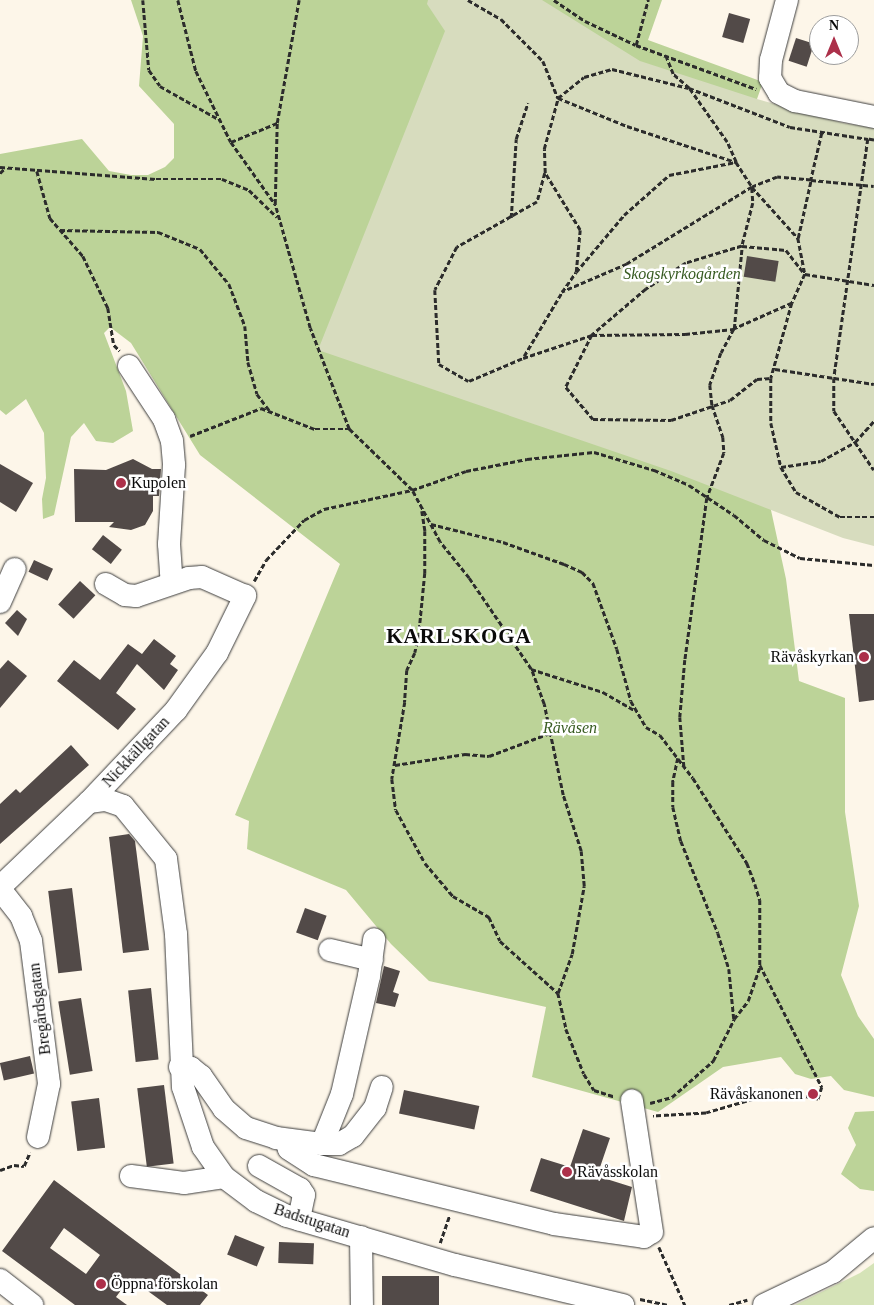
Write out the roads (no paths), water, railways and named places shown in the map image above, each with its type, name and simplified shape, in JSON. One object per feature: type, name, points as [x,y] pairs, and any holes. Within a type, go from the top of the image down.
[{"type":"street","points":[[787,0],[771,60],[770,78],[779,93],[795,102],[874,117]]},
{"type":"street","points":[[106,584],[125,596],[136,596],[172,583],[169,544],[174,465],[172,441],[164,419],[129,366]]},
{"type":"street","points":[[0,602],[15,569]]},
{"type":"street","name":"Nickkällgatan","points":[[0,888],[146,744],[199,680],[217,652],[245,596],[202,577],[172,583]]},
{"type":"street","name":"Badstugatan","points":[[89,802],[106,800],[122,806],[166,859],[176,934],[180,1067],[189,1114],[203,1147],[224,1178],[256,1201],[300,1219],[455,1265],[623,1305]]},
{"type":"street","name":"Bregårdsgatan","points":[[0,888],[21,916],[32,941],[48,1084],[38,1138]]},
{"type":"street","points":[[322,1144],[342,1094],[373,950],[330,950]]},
{"type":"street","points":[[180,1067],[191,1068],[201,1076],[238,1123],[260,1134],[286,1140],[322,1144],[340,1144],[353,1136],[375,1108],[382,1087]]},
{"type":"street","points":[[286,1140],[290,1149],[314,1165],[554,1224],[644,1237],[652,1232],[632,1101]]},
{"type":"street","points":[[259,1166],[300,1189],[304,1195],[300,1219]]},
{"type":"street","points":[[131,1176],[184,1183],[224,1178]]},
{"type":"street","points":[[361,1237],[362,1305]]},
{"type":"street","points":[[764,1305],[833,1272],[874,1238]]},
{"type":"street","points":[[0,1280],[32,1305]]},
{"type":"place","name":"Kupolen","points":[[121,483]]},
{"type":"place","name":"Rävåskyrkan","points":[[864,657]]},
{"type":"place","name":"Rävåskanonen","points":[[813,1094]]},
{"type":"place","name":"Rävåsskolan","points":[[567,1172]]},
{"type":"place","name":"Öppna förskolan","points":[[101,1284]]},
{"type":"district","name":"KARLSKOGA","points":[[459,636]]},
{"type":"park label","name":"Skogskyrkogården","points":[[682,274]]},
{"type":"park label","name":"Rävåsen","points":[[570,728]]}]
